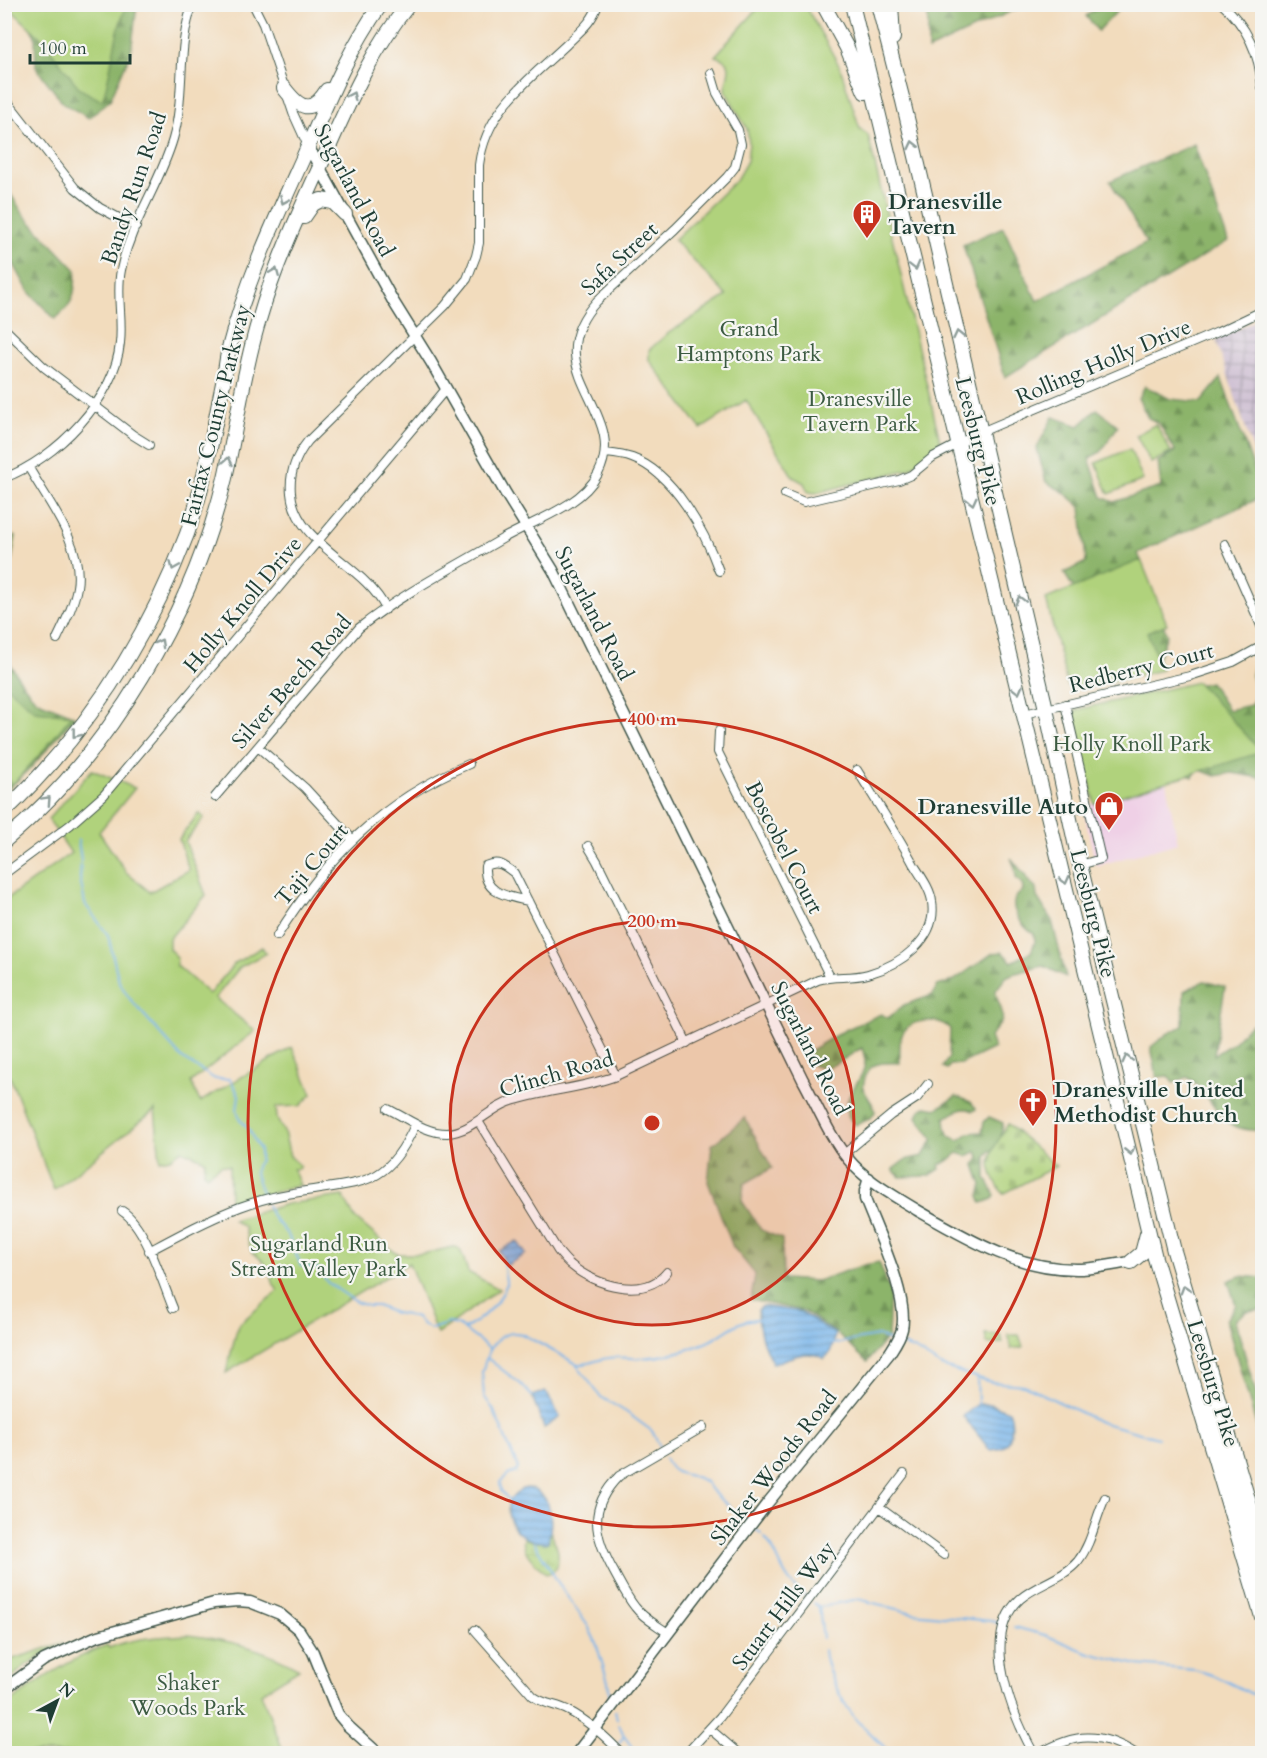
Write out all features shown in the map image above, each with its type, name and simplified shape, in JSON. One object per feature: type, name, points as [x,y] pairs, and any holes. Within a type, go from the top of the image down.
[{"type":"highway","name":"Fairfax County Parkway","points":[[4,812],[52,764],[99,704],[132,652],[165,587],[188,531],[203,479],[228,352],[241,305],[343,65],[381,4]]},
{"type":"highway","name":"Fairfax County Parkway","points":[[4,841],[62,784],[108,728],[149,663],[194,574],[225,478],[258,322],[273,276],[369,63],[409,4]]},
{"type":"highway","points":[[823,4],[853,61],[888,157]]},
{"type":"highway","name":"Leesburg Pike","points":[[852,4],[1148,1227],[1180,1342],[1263,1617]]},
{"type":"highway","name":"Leesburg Pike","points":[[878,4],[903,101],[1046,709],[1080,865],[1174,1251],[1263,1546]]},
{"type":"highway","points":[[891,4],[893,38],[903,101]]},
{"type":"highway","points":[[284,88],[294,102],[309,107],[324,95],[343,65]]},
{"type":"highway","points":[[287,244],[316,201],[327,200],[345,214]]},
{"type":"highway","points":[[1131,1262],[1144,1251],[1148,1227]]},
{"type":"highway","points":[[1131,1262],[1148,1265],[1161,1277]]},
{"type":"highway","points":[[1180,1342],[1215,1426],[1263,1581]]},
{"type":"street","name":"Bandy Run Road","points":[[4,478],[29,468],[49,453],[95,406],[110,381],[119,355],[121,326],[119,283],[125,256],[173,138],[180,100],[185,34],[193,4]]},
{"type":"street","name":"Sugarland Road","points":[[253,4],[263,24],[284,88],[308,146],[500,484],[565,591],[803,1080],[844,1154],[869,1178],[964,1237],[997,1253],[1053,1268],[1082,1269],[1131,1262]]},
{"type":"street","points":[[386,609],[377,594],[363,579],[319,541],[299,519],[292,500],[291,480],[296,459],[308,441],[459,290],[474,262],[481,229],[479,165],[481,153],[495,117],[512,97],[589,23],[598,4]]},
{"type":"street","points":[[1222,4],[1239,22],[1253,46],[1263,88]]},
{"type":"street","name":"Safa Street","points":[[527,526],[571,502],[586,491],[599,473],[604,453],[603,429],[578,374],[575,360],[575,340],[588,310],[675,229],[728,177],[735,167],[741,144],[738,130],[717,93],[711,73]]},
{"type":"street","points":[[4,97],[75,188],[100,208],[136,227]]},
{"type":"street","name":"Rolling Holly Drive","points":[[784,494],[804,502],[899,480],[911,475],[933,457],[981,432],[1263,311]]},
{"type":"street","points":[[4,328],[44,367],[149,445]]},
{"type":"street","name":"Holly Knoll Drive","points":[[4,874],[90,809],[104,795],[446,389]]},
{"type":"street","points":[[604,453],[634,458],[654,471],[669,485],[692,514],[707,540],[719,571]]},
{"type":"street","points":[[29,468],[70,540],[77,562],[75,596],[57,639]]},
{"type":"street","name":"Silver Beech Road","points":[[214,797],[349,639],[365,624],[386,609],[527,526]]},
{"type":"street","points":[[1225,544],[1263,628]]},
{"type":"street","name":"Redberry Court","points":[[1024,714],[1200,673],[1233,662],[1263,646]]},
{"type":"street","points":[[1065,704],[1101,859],[1080,865]]},
{"type":"street","name":"Boscobel Court","points":[[719,731],[717,752],[830,977]]},
{"type":"street","points":[[258,747],[305,788],[352,839]]},
{"type":"street","name":"Taji Court","points":[[277,936],[310,886],[352,839],[402,799],[469,764]]},
{"type":"street","name":"Clinch Road","points":[[388,1109],[415,1125],[447,1133],[461,1130],[508,1103],[586,1086],[616,1076],[818,980],[868,974],[892,964],[915,949],[931,927],[932,901],[924,882],[857,770]]},
{"type":"street","points":[[1068,811],[1088,806]]},
{"type":"street","points":[[588,846],[687,1042]]},
{"type":"street","points":[[528,902],[490,888],[485,875],[485,866],[492,863],[503,864],[514,873],[616,1076]]},
{"type":"street","points":[[844,1154],[891,1115],[917,1098],[928,1084]]},
{"type":"street","points":[[478,1121],[558,1251],[571,1266],[606,1284],[624,1287],[644,1286],[659,1281],[667,1272]]},
{"type":"street","points":[[149,1251],[198,1225],[240,1207],[275,1197],[351,1185],[375,1176],[395,1160],[403,1150],[415,1125]]},
{"type":"street","name":"Shaker Woods Road","points":[[576,1754],[766,1505],[889,1354],[900,1336],[903,1320],[899,1296],[887,1252],[864,1194],[869,1178]]},
{"type":"street","points":[[122,1211],[139,1226],[173,1308]]},
{"type":"street","points":[[668,1633],[636,1608],[620,1583],[597,1536],[598,1509],[609,1486],[619,1476],[703,1427]]},
{"type":"street","name":"Stuart Hills Way","points":[[686,1754],[710,1730],[904,1474]]},
{"type":"street","points":[[1105,1498],[1086,1550],[1076,1563],[1058,1577],[1020,1599],[1005,1620],[1001,1642],[1004,1681],[1013,1712],[1036,1754],[1068,1740],[1094,1737],[1122,1745],[1136,1754]]},
{"type":"street","points":[[879,1508],[944,1555]]},
{"type":"street","points":[[4,1689],[44,1660],[95,1637],[214,1603],[250,1602],[280,1614],[299,1630],[313,1652],[338,1714],[380,1754]]},
{"type":"street","points":[[475,1630],[536,1699],[567,1710],[595,1730],[622,1754]]},
{"type":"street","points":[[710,1730],[739,1754]]},
{"type":"shaded area","points":[[1262,317],[1262,477],[1216,340]]},
{"type":"shaded area","points":[[1166,782],[1178,843],[1096,866],[1083,807]]},
{"type":"green space","points":[[5,4],[127,5],[122,16],[102,101],[80,89],[41,38]]},
{"type":"green space","name":"Dranesville Tavern Park","points":[[762,4],[805,5],[840,67],[860,129],[868,135],[940,441],[937,448],[909,469],[816,493],[808,492],[804,483],[793,477],[746,400],[701,429],[649,360],[649,350],[667,334],[727,296],[674,240],[736,180],[747,161],[749,143],[747,129],[725,90],[729,66],[715,56]]},
{"type":"green space","points":[[928,4],[1025,5],[928,50]]},
{"type":"green space","points":[[5,5],[137,5],[131,52],[110,100],[89,118],[63,103],[36,67],[35,36],[23,15]]},
{"type":"green space","points":[[1102,5],[1123,5],[1098,31],[1086,16]]},
{"type":"green space","points":[[1194,144],[1228,241],[1005,377],[963,245],[1003,227],[1037,301],[1147,243],[1110,181]]},
{"type":"green space","points":[[4,184],[24,215],[76,270],[73,298],[67,308],[55,319],[29,292],[5,248]]},
{"type":"green space","points":[[1221,378],[1262,491],[1262,497],[1138,553],[1167,635],[1155,666],[1076,592],[1064,573],[1086,562],[1081,507],[1064,492],[1046,482],[1037,448],[1053,417],[1079,426],[1097,409],[1118,426],[1101,452],[1089,458],[1102,497],[1114,502],[1161,487],[1158,462],[1175,451],[1159,423],[1148,418],[1138,398],[1145,386],[1170,399],[1201,402]]},
{"type":"green space","points":[[1156,424],[1171,452],[1151,463],[1136,435]]},
{"type":"green space","points":[[1130,449],[1143,480],[1109,494],[1096,463]]},
{"type":"green space","points":[[4,535],[16,536],[5,596]]},
{"type":"green space","name":"Holly Knoll Park","points":[[1141,560],[1167,624],[1147,632],[1162,670],[1077,689],[1070,688],[1067,684],[1046,599]]},
{"type":"green space","points":[[4,654],[32,696],[75,717],[30,769],[5,792]]},
{"type":"green space","points":[[1262,658],[1262,778],[1232,773],[1215,776],[1198,769],[1193,777],[1184,773],[1113,703],[1210,682],[1228,710],[1251,705],[1257,693],[1251,675],[1255,660]]},
{"type":"green space","name":"Holly Knoll Park","points":[[1197,682],[1262,752],[1095,804],[1074,716],[1076,710]]},
{"type":"green space","points":[[5,685],[35,711],[72,715],[12,785],[5,776]]},
{"type":"green space","name":"Sugarland Run Stream Valley Park","points":[[92,770],[135,788],[99,832],[126,872],[150,892],[189,870],[179,839],[199,813],[204,818],[185,841],[206,895],[169,939],[169,949],[177,957],[176,965],[209,994],[235,963],[262,947],[266,953],[240,967],[215,998],[255,1031],[191,1082],[200,1102],[292,1047],[312,1094],[300,1106],[276,1107],[277,1119],[284,1132],[290,1156],[300,1166],[298,1169],[293,1169],[300,1185],[230,1205],[229,1166],[221,1165],[207,1175],[204,1172],[205,1160],[182,1150],[170,1158],[160,1160],[155,1110],[54,1190],[5,1064],[4,901],[71,853],[48,819]]},
{"type":"green space","points":[[1011,858],[1036,889],[1037,897],[1052,921],[1066,977],[1044,966],[1006,977],[996,990],[1003,1016],[990,1037],[994,1048],[961,1064],[950,1065],[947,1069],[943,1067],[949,1057],[950,1029],[934,1021],[909,1026],[901,1037],[900,1063],[874,1065],[867,1073],[863,1088],[875,1112],[870,1119],[855,1125],[848,1116],[846,1108],[847,1101],[863,1070],[865,1060],[862,1048],[825,1067],[812,1065],[808,1056],[809,1051],[845,1030],[881,1014],[888,1018],[904,1005],[933,995],[937,986],[953,981],[993,953],[1002,952],[1012,962],[1031,952],[1035,942],[1034,934],[1022,923],[1014,907],[1016,897],[1023,890],[1022,884],[1016,878]]},
{"type":"green space","points":[[1204,981],[1225,987],[1214,1055],[1233,1043],[1251,1024],[1262,1034],[1262,1131],[1240,1128],[1227,1121],[1200,1088],[1187,1077],[1173,1083],[1169,1076],[1157,1077],[1151,1047],[1167,1034],[1183,1026],[1184,991]]},
{"type":"green space","points":[[956,1096],[971,1102],[976,1109],[973,1111],[962,1109],[945,1118],[949,1136],[959,1140],[969,1133],[982,1132],[984,1122],[989,1117],[1003,1123],[999,1146],[989,1152],[986,1157],[986,1178],[995,1195],[993,1199],[982,1203],[979,1196],[982,1185],[975,1165],[979,1157],[977,1151],[967,1156],[958,1153],[939,1165],[940,1169],[929,1176],[900,1177],[893,1169],[905,1160],[923,1156],[933,1139],[917,1117],[920,1110],[926,1107],[936,1109]]},
{"type":"green space","points":[[745,1118],[772,1168],[744,1184],[742,1201],[761,1230],[782,1239],[783,1279],[817,1281],[879,1262],[890,1291],[888,1337],[867,1362],[839,1335],[804,1311],[751,1300],[755,1274],[733,1247],[708,1182],[712,1145]]},
{"type":"green space","points":[[1008,1124],[1056,1166],[1003,1194],[992,1173],[990,1158]]},
{"type":"green space","name":"Sugarland Run Stream Valley Park","points":[[343,1196],[355,1218],[397,1254],[423,1254],[457,1247],[468,1272],[499,1289],[437,1334],[409,1263],[226,1373],[238,1325],[278,1291],[267,1266],[252,1253],[244,1227],[233,1220],[287,1204]]},
{"type":"green space","points":[[1240,1276],[1262,1278],[1262,1309],[1247,1311],[1235,1320],[1258,1400],[1262,1402],[1262,1445],[1226,1320],[1236,1305],[1228,1281]]},
{"type":"green space","points":[[985,1334],[1001,1335],[1003,1343],[987,1344]]},
{"type":"green space","points":[[1008,1335],[1019,1335],[1023,1347],[1011,1349]]},
{"type":"green space","points":[[550,1531],[557,1547],[558,1561],[553,1572],[546,1574],[530,1558],[523,1543],[524,1538],[534,1542],[547,1542]]},
{"type":"green space","name":"Shaker Woods Park","points":[[188,1635],[245,1646],[299,1669],[261,1693],[284,1753],[5,1753],[5,1707],[53,1672],[107,1645],[109,1648],[138,1640]]},
{"type":"green space","points":[[63,1643],[26,1665],[6,1683],[4,1662]]},
{"type":"water","points":[[517,1241],[526,1254],[507,1265],[499,1251]]},
{"type":"water","points":[[763,1306],[801,1312],[835,1334],[829,1354],[824,1359],[805,1354],[773,1364],[760,1332],[758,1310]]},
{"type":"water","points":[[546,1392],[560,1417],[544,1428],[532,1396]]},
{"type":"water","points":[[978,1404],[990,1404],[1009,1411],[1012,1424],[1011,1434],[1008,1443],[1000,1449],[990,1450],[963,1416]]},
{"type":"water","points":[[528,1488],[543,1496],[550,1509],[551,1526],[548,1542],[536,1541],[522,1535],[512,1525],[509,1518],[509,1500],[522,1489]]},
{"type":"waterway","points":[[78,840],[81,860],[80,878],[85,904],[108,935],[119,982],[130,999],[183,1059],[215,1079],[230,1079],[239,1095],[237,1110],[240,1120],[248,1128],[260,1151],[260,1160],[255,1174],[263,1195]]},
{"type":"waterway","points":[[267,1205],[272,1216],[288,1235],[301,1266],[319,1269],[327,1282],[356,1302],[416,1318],[431,1329],[449,1323],[458,1325],[490,1349],[503,1336],[512,1333],[522,1334],[575,1363],[601,1397],[652,1431],[660,1447]]},
{"type":"waterway","points":[[464,1329],[483,1316],[504,1291],[505,1262]]},
{"type":"waterway","points":[[577,1365],[613,1357],[641,1358],[690,1349],[712,1340],[737,1324],[760,1319]]},
{"type":"waterway","points":[[833,1344],[878,1336],[890,1341]]},
{"type":"waterway","points":[[902,1345],[914,1349],[941,1366],[991,1382],[1024,1385],[1100,1422],[1158,1438]]},
{"type":"waterway","points":[[489,1350],[482,1372],[484,1396],[493,1409],[518,1468],[516,1472],[500,1482],[501,1491],[509,1500]]},
{"type":"waterway","points":[[487,1358],[522,1385],[532,1396]]},
{"type":"waterway","points":[[977,1377],[978,1404]]},
{"type":"waterway","points":[[665,1458],[673,1470],[704,1481],[746,1521]]},
{"type":"waterway","points":[[755,1529],[761,1534]]},
{"type":"waterway","points":[[765,1538],[789,1580],[805,1596]]},
{"type":"waterway","points":[[534,1542],[562,1589],[588,1626],[596,1643],[608,1682],[610,1698]]},
{"type":"waterway","points":[[819,1607],[858,1599],[913,1613],[1002,1624]]},
{"type":"waterway","points":[[814,1603],[819,1607]]},
{"type":"waterway","points":[[819,1607],[823,1638]]},
{"type":"waterway","points":[[1014,1627],[1045,1635],[1089,1653],[1137,1665],[1195,1670],[1215,1676],[1252,1694]]},
{"type":"waterway","points":[[824,1650],[830,1675],[848,1709],[890,1754]]},
{"type":"waterway","points":[[615,1711],[617,1719]]},
{"type":"waterway","points":[[619,1724],[624,1736],[637,1754]]},
{"type":"waterway","points":[[619,1743],[624,1736]]},
{"type":"place","name":"Dranesville Tavern","points":[[867,240]]},
{"type":"place","name":"Dranesville Auto","points":[[1109,832]]},
{"type":"place","name":"Dranesville United Methodist Church","points":[[1033,1128]]},
{"type":"park label","name":"Grand Hamptons Park","points":[[749,340]]}]
